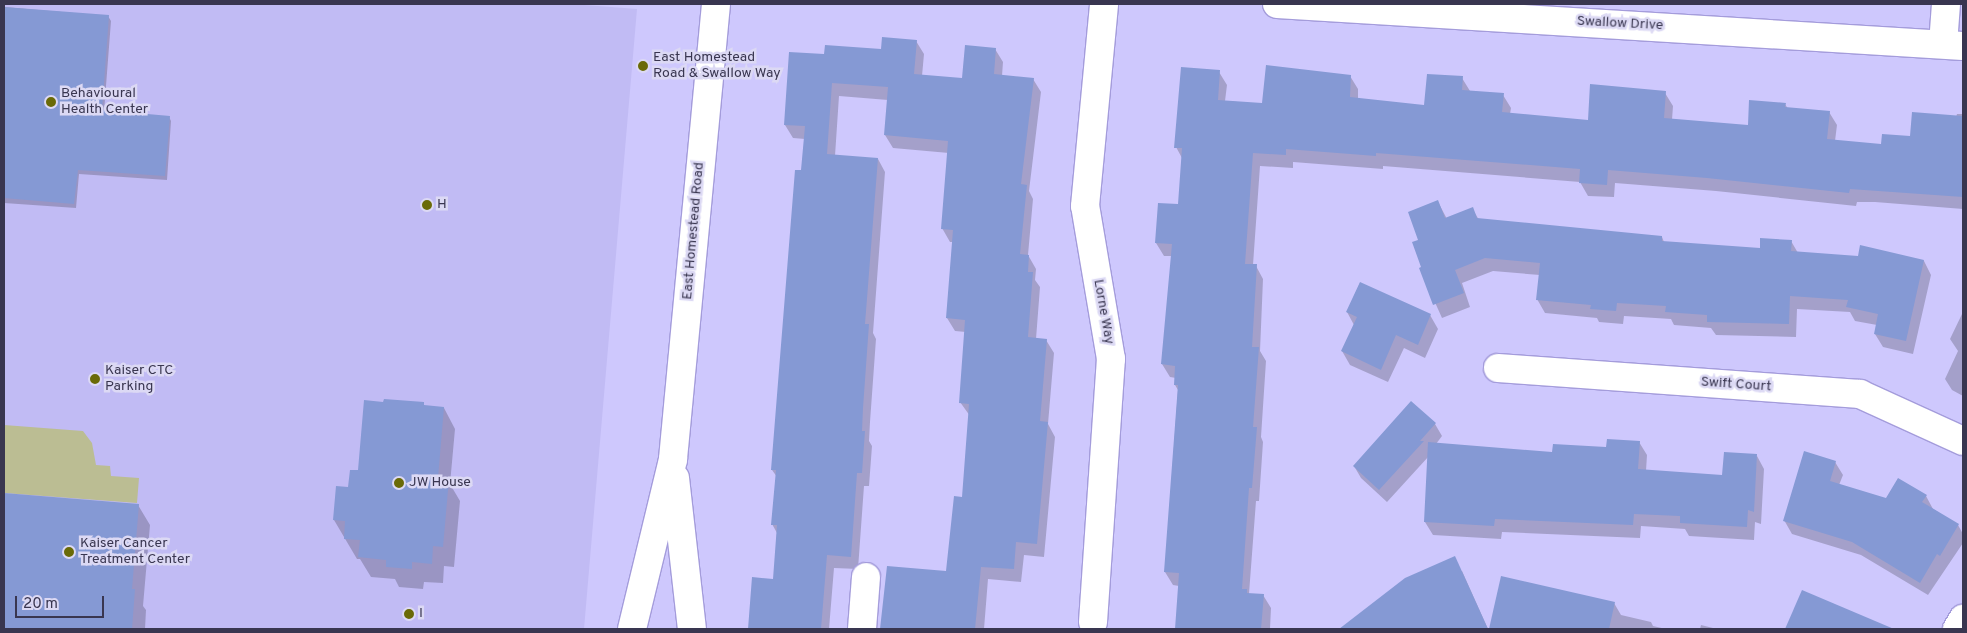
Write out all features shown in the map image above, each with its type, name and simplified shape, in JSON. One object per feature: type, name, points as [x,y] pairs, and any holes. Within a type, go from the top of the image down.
[{"type":"street","name":"East Homestead Road","points":[[632,629],[673,459],[716,4]]},
{"type":"street","name":"Lorne Way","points":[[1094,622],[1111,359],[1085,206],[1104,4]]},
{"type":"street","name":"Swallow Drive","points":[[1277,4],[1953,45]]},
{"type":"street","points":[[1946,4],[1953,45]]},
{"type":"street","name":"Swift Court","points":[[1498,368],[1860,394],[1963,442]]},
{"type":"street","name":"East Homestead Road","points":[[673,459],[692,629]]},
{"type":"street","points":[[862,629],[866,577]]},
{"type":"street","points":[[1957,629],[1963,618]]},
{"type":"shaded area","points":[[4,4],[571,4],[637,9],[584,629],[4,629]]},
{"type":"green space","points":[[4,425],[83,431],[92,443],[96,465],[110,466],[111,476],[139,478],[137,503],[4,493]]},
{"type":"building","name":"Behavioural Health Center","points":[[4,7],[109,15],[102,110],[170,116],[165,176],[78,170],[74,204],[4,198]]},
{"type":"building","points":[[882,37],[917,40],[914,74],[962,78],[965,45],[996,48],[994,74],[1034,78],[1021,184],[1027,185],[1020,254],[1029,255],[1028,272],[1033,272],[1028,337],[1047,339],[1040,421],[1048,422],[1037,544],[1016,542],[1014,569],[981,567],[975,629],[880,629],[887,566],[946,571],[954,496],[962,497],[969,404],[959,403],[965,320],[946,318],[953,230],[941,229],[948,141],[884,135],[888,87],[832,83],[827,154],[878,158],[865,324],[869,324],[862,431],[865,431],[862,473],[857,473],[851,557],[827,555],[821,629],[748,629],[752,577],[773,579],[777,525],[771,525],[776,470],[771,470],[795,170],[801,170],[805,126],[784,125],[789,52],[824,54],[825,45],[881,49]]},
{"type":"building","points":[[1266,65],[1351,75],[1350,97],[1424,105],[1427,74],[1463,76],[1462,90],[1504,93],[1502,112],[1588,120],[1590,84],[1666,91],[1664,118],[1748,125],[1749,100],[1786,103],[1785,107],[1830,111],[1827,139],[1881,144],[1882,134],[1910,136],[1912,112],[1963,116],[1963,197],[1850,189],[1849,193],[1608,170],[1607,185],[1579,183],[1580,169],[1376,153],[1376,156],[1286,149],[1286,155],[1253,153],[1245,264],[1257,264],[1252,347],[1259,347],[1253,427],[1257,427],[1252,488],[1249,488],[1242,589],[1247,589],[1247,593],[1264,594],[1261,629],[1175,629],[1179,573],[1164,572],[1178,385],[1174,385],[1175,366],[1161,364],[1172,244],[1155,243],[1158,203],[1178,204],[1182,148],[1174,148],[1181,67],[1220,70],[1218,100],[1262,103]]},
{"type":"building","points":[[1438,200],[1445,218],[1473,207],[1477,218],[1662,236],[1662,241],[1760,248],[1760,238],[1792,240],[1791,251],[1858,256],[1860,245],[1924,260],[1906,341],[1874,334],[1878,314],[1846,307],[1848,300],[1790,296],[1789,324],[1707,322],[1707,315],[1665,312],[1666,306],[1617,303],[1616,311],[1590,309],[1591,305],[1536,300],[1540,263],[1485,258],[1455,270],[1464,293],[1433,305],[1419,268],[1421,267],[1412,242],[1418,240],[1408,212]]},
{"type":"building","points":[[1360,282],[1431,314],[1418,345],[1396,335],[1381,370],[1341,351],[1357,317],[1346,312]]},
{"type":"building","name":"JW House","points":[[384,399],[424,402],[424,405],[444,407],[438,478],[449,479],[443,547],[433,546],[432,564],[412,562],[412,569],[386,567],[386,560],[358,557],[360,540],[344,539],[345,521],[333,520],[336,486],[348,487],[350,470],[358,470],[364,400],[383,402]]},
{"type":"building","points":[[1411,401],[1436,423],[1420,441],[1424,441],[1379,490],[1353,466]]},
{"type":"building","points":[[1607,439],[1640,441],[1638,469],[1722,475],[1724,452],[1757,454],[1754,512],[1748,510],[1747,527],[1680,523],[1680,516],[1634,514],[1633,525],[1495,519],[1494,526],[1424,522],[1428,442],[1552,452],[1553,444],[1606,447]]},
{"type":"building","points":[[1804,451],[1836,461],[1830,481],[1886,498],[1898,478],[1927,495],[1922,502],[1959,524],[1940,556],[1937,554],[1920,583],[1852,542],[1783,521]]},
{"type":"building","name":"Kaiser Cancer Treatment Center","points":[[4,493],[139,504],[132,589],[135,589],[132,629],[4,629]]},
{"type":"building","points":[[1455,556],[1488,629],[1339,629],[1405,578]]},
{"type":"building","points":[[1501,576],[1615,602],[1609,629],[1489,629]]},
{"type":"building","points":[[1802,590],[1894,629],[1785,629]]},
{"type":"place","name":"East Homestead Road & Swallow Way","points":[[643,66]]},
{"type":"place","name":"Behavioural Health Center","points":[[51,102]]},
{"type":"place","name":"H","points":[[427,205]]},
{"type":"place","name":"Kaiser CTC Parking","points":[[95,379]]},
{"type":"place","name":"JW House","points":[[399,483]]},
{"type":"place","name":"Kaiser Cancer Treatment Center","points":[[69,552]]},
{"type":"place","name":"I","points":[[409,614]]}]
